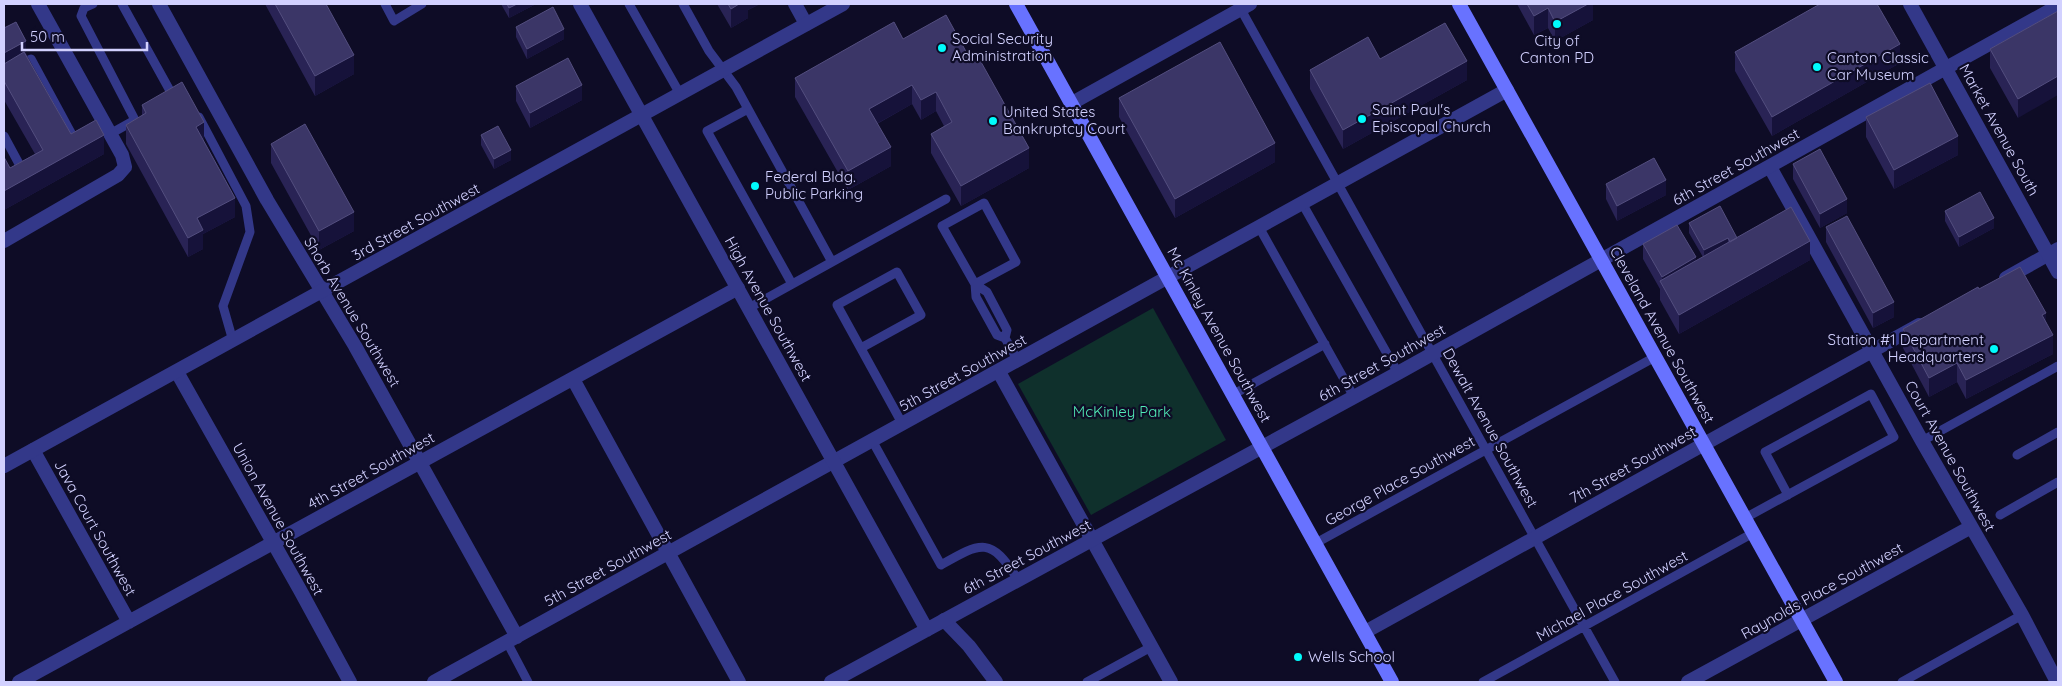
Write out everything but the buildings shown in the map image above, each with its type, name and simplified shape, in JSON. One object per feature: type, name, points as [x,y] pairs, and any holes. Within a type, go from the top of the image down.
[{"type":"main road","name":"Mc Kinley Avenue Southwest","points":[[1016,4],[1234,394],[1392,682]]},
{"type":"main road","name":"Cleveland Avenue Southwest","points":[[1459,4],[1836,682]]},
{"type":"street","points":[[4,241],[118,176],[125,168],[122,155],[38,4]]},
{"type":"street","name":"Shorb Avenue Southwest","points":[[159,4],[267,200],[420,463],[512,640]]},
{"type":"street","name":"High Avenue Southwest","points":[[580,4],[926,630]]},
{"type":"street","points":[[795,4],[806,24]]},
{"type":"street","name":"3rd Street Southwest","points":[[4,466],[843,4]]},
{"type":"street","name":"Market Avenue South","points":[[1910,4],[2054,252],[2058,272]]},
{"type":"street","points":[[1072,103],[1243,6]]},
{"type":"street","name":"6th Street Southwest","points":[[832,682],[1433,354],[2058,6]]},
{"type":"street","name":"5th Street Southwest","points":[[434,682],[904,425],[1338,182],[1507,90]]},
{"type":"street","name":"Court Avenue Southwest","points":[[1770,167],[1922,441],[2022,615],[2057,682]]},
{"type":"street","points":[[1991,286],[2054,252]]},
{"type":"street","name":"4th Street Southwest","points":[[20,682],[738,288]]},
{"type":"street","name":"7th Street Southwest","points":[[1365,632],[1932,318]]},
{"type":"street","name":"Union Avenue Southwest","points":[[176,372],[350,682]]},
{"type":"street","points":[[999,372],[1171,682]]},
{"type":"street","points":[[573,379],[739,682]]},
{"type":"street","name":"Java Court Southwest","points":[[33,450],[129,622]]},
{"type":"street","name":"Raynolds Place Southwest","points":[[1688,682],[1971,527]]},
{"type":"street","points":[[944,620],[968,646],[996,682]]},
{"type":"lane","points":[[93,4],[84,8],[81,16],[139,118],[110,134]]},
{"type":"lane","points":[[122,4],[174,98]]},
{"type":"lane","points":[[385,4],[394,21],[422,4]]},
{"type":"lane","points":[[629,4],[680,94]]},
{"type":"lane","points":[[683,4],[709,51],[748,109],[832,262]]},
{"type":"lane","name":"Dewalt Avenue Southwest","points":[[1243,6],[1338,182],[1615,682]]},
{"type":"lane","points":[[4,73],[31,59],[78,145]]},
{"type":"lane","points":[[193,105],[246,206],[250,232],[223,306],[233,341]]},
{"type":"lane","points":[[748,109],[707,131],[792,284]]},
{"type":"lane","points":[[4,136],[24,174]]},
{"type":"lane","points":[[749,308],[946,199]]},
{"type":"lane","points":[[975,284],[1016,262],[984,203],[942,226],[975,284],[976,297],[997,335],[1006,338],[1018,361]]},
{"type":"lane","points":[[1302,203],[1398,373]]},
{"type":"lane","points":[[1259,227],[1354,397]]},
{"type":"lane","points":[[861,348],[921,315],[897,272],[837,305],[861,348],[904,425]]},
{"type":"lane","points":[[1234,394],[1325,344]]},
{"type":"lane","name":"George Place Southwest","points":[[1316,543],[1655,357]]},
{"type":"lane","points":[[1922,441],[2058,366]]},
{"type":"lane","points":[[1745,518],[1788,495],[1894,437],[1871,394],[1765,452],[1788,495]]},
{"type":"lane","points":[[2016,455],[2058,432]]},
{"type":"lane","points":[[873,442],[941,566],[972,548],[990,548],[1006,560],[1018,580]]},
{"type":"lane","points":[[2000,515],[2058,482]]},
{"type":"lane","name":"Michael Place Southwest","points":[[1483,682],[1753,533]]},
{"type":"lane","points":[[1902,682],[2022,615]]},
{"type":"lane","name":"Shorb Avenue Southwest","points":[[512,640],[528,682]]},
{"type":"lane","points":[[1088,682],[1151,647]]},
{"type":"green space","name":"McKinley Park","points":[[1153,308],[1226,440],[1091,515],[1018,384]]},
{"type":"place","name":"City of Canton PD","points":[[1557,24]]},
{"type":"place","name":"Social Security Administration","points":[[942,48]]},
{"type":"place","name":"Canton Classic Car Museum","points":[[1817,67]]},
{"type":"place","name":"Saint Paul's Episcopal Church","points":[[1362,119]]},
{"type":"place","name":"United States Bankruptcy Court","points":[[993,121]]},
{"type":"place","name":"Federal Bldg. Public Parking","points":[[755,186]]},
{"type":"place","name":"Station #1 Department Headquarters","points":[[1994,349]]},
{"type":"place","name":"Wells School","points":[[1298,657]]}]
